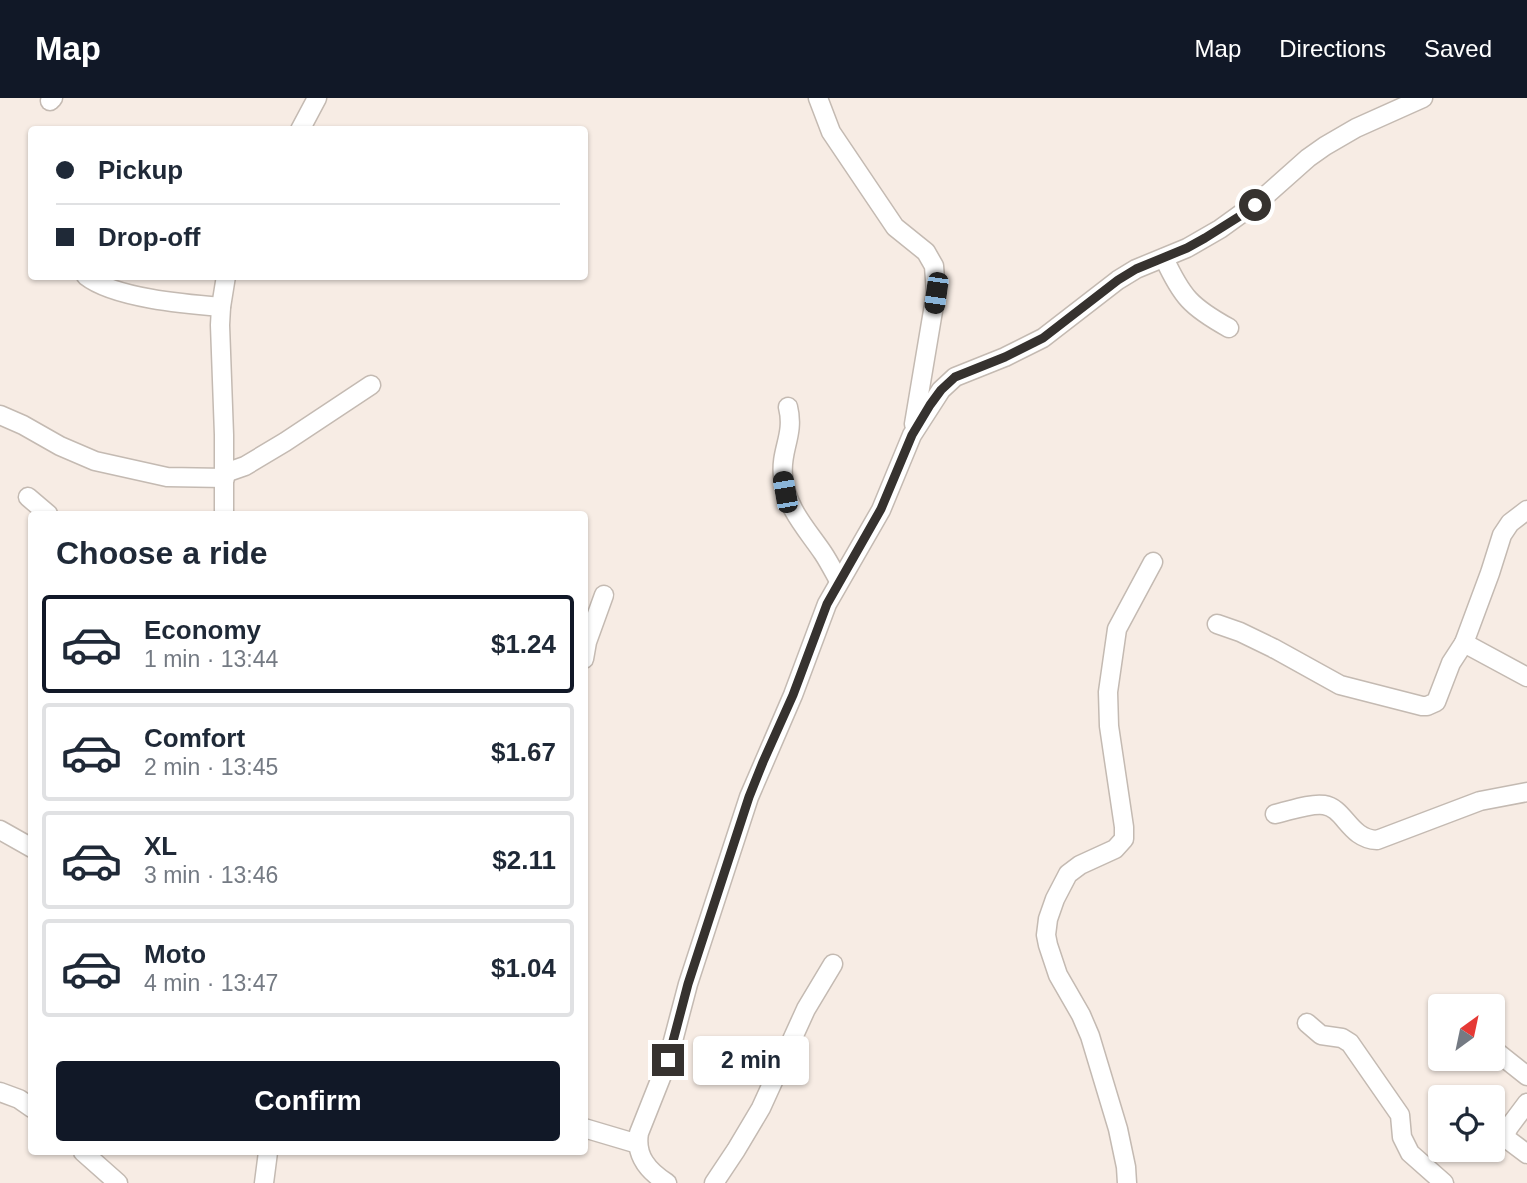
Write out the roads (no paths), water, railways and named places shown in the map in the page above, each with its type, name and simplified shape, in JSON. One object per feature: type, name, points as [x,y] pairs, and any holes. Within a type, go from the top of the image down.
[{"type":"street","points":[[302,126],[317,98]]},
{"type":"street","points":[[818,98],[831,132],[895,227],[926,252],[934,266],[936,293],[912,435]]},
{"type":"street","points":[[667,1183],[645,1164],[638,1144],[640,1127],[672,1050],[688,984],[749,797],[793,695],[827,604],[881,509],[912,435],[941,390],[955,377],[1043,338],[1136,269],[1205,238],[1240,216],[1325,146],[1356,128],[1423,98]]},
{"type":"street","points":[[1164,258],[1183,294],[1194,306],[1229,328]]},
{"type":"street","points":[[93,280],[103,286],[140,296],[174,303],[221,307]]},
{"type":"street","points":[[224,511],[221,307],[225,280]]},
{"type":"street","points":[[0,415],[95,461],[167,477],[225,475],[285,442],[371,385]]},
{"type":"street","points":[[788,407],[790,430],[782,464],[785,492],[795,514],[824,554],[839,581]]},
{"type":"street","points":[[28,497],[44,511]]},
{"type":"street","points":[[1217,624],[1273,648],[1340,685],[1427,706],[1436,702],[1451,663],[1464,643],[1502,535],[1510,523],[1527,510]]},
{"type":"street","points":[[1127,1183],[1118,1129],[1090,1036],[1055,968],[1046,927],[1055,899],[1068,874],[1080,865],[1115,849],[1124,839],[1109,726],[1108,692],[1117,629],[1153,562]]},
{"type":"street","points":[[588,639],[604,595]]},
{"type":"street","points":[[1464,643],[1527,677]]},
{"type":"street","points":[[1275,814],[1316,805],[1328,806],[1362,837],[1377,840],[1480,801],[1527,792]]},
{"type":"street","points":[[0,830],[28,846]]},
{"type":"street","points":[[714,1183],[756,1117],[806,1009],[833,964]]},
{"type":"street","points":[[1307,1023],[1327,1038],[1342,1038],[1350,1043],[1400,1115],[1402,1137],[1410,1153],[1444,1183]]},
{"type":"street","points":[[1505,1059],[1527,1076]]},
{"type":"street","points":[[0,1092],[28,1105]]},
{"type":"street","points":[[1527,1102],[1505,1135],[1527,1154]]},
{"type":"street","points":[[588,1129],[638,1144]]},
{"type":"street","points":[[86,1155],[118,1183]]},
{"type":"street","points":[[264,1183],[268,1155]]}]
